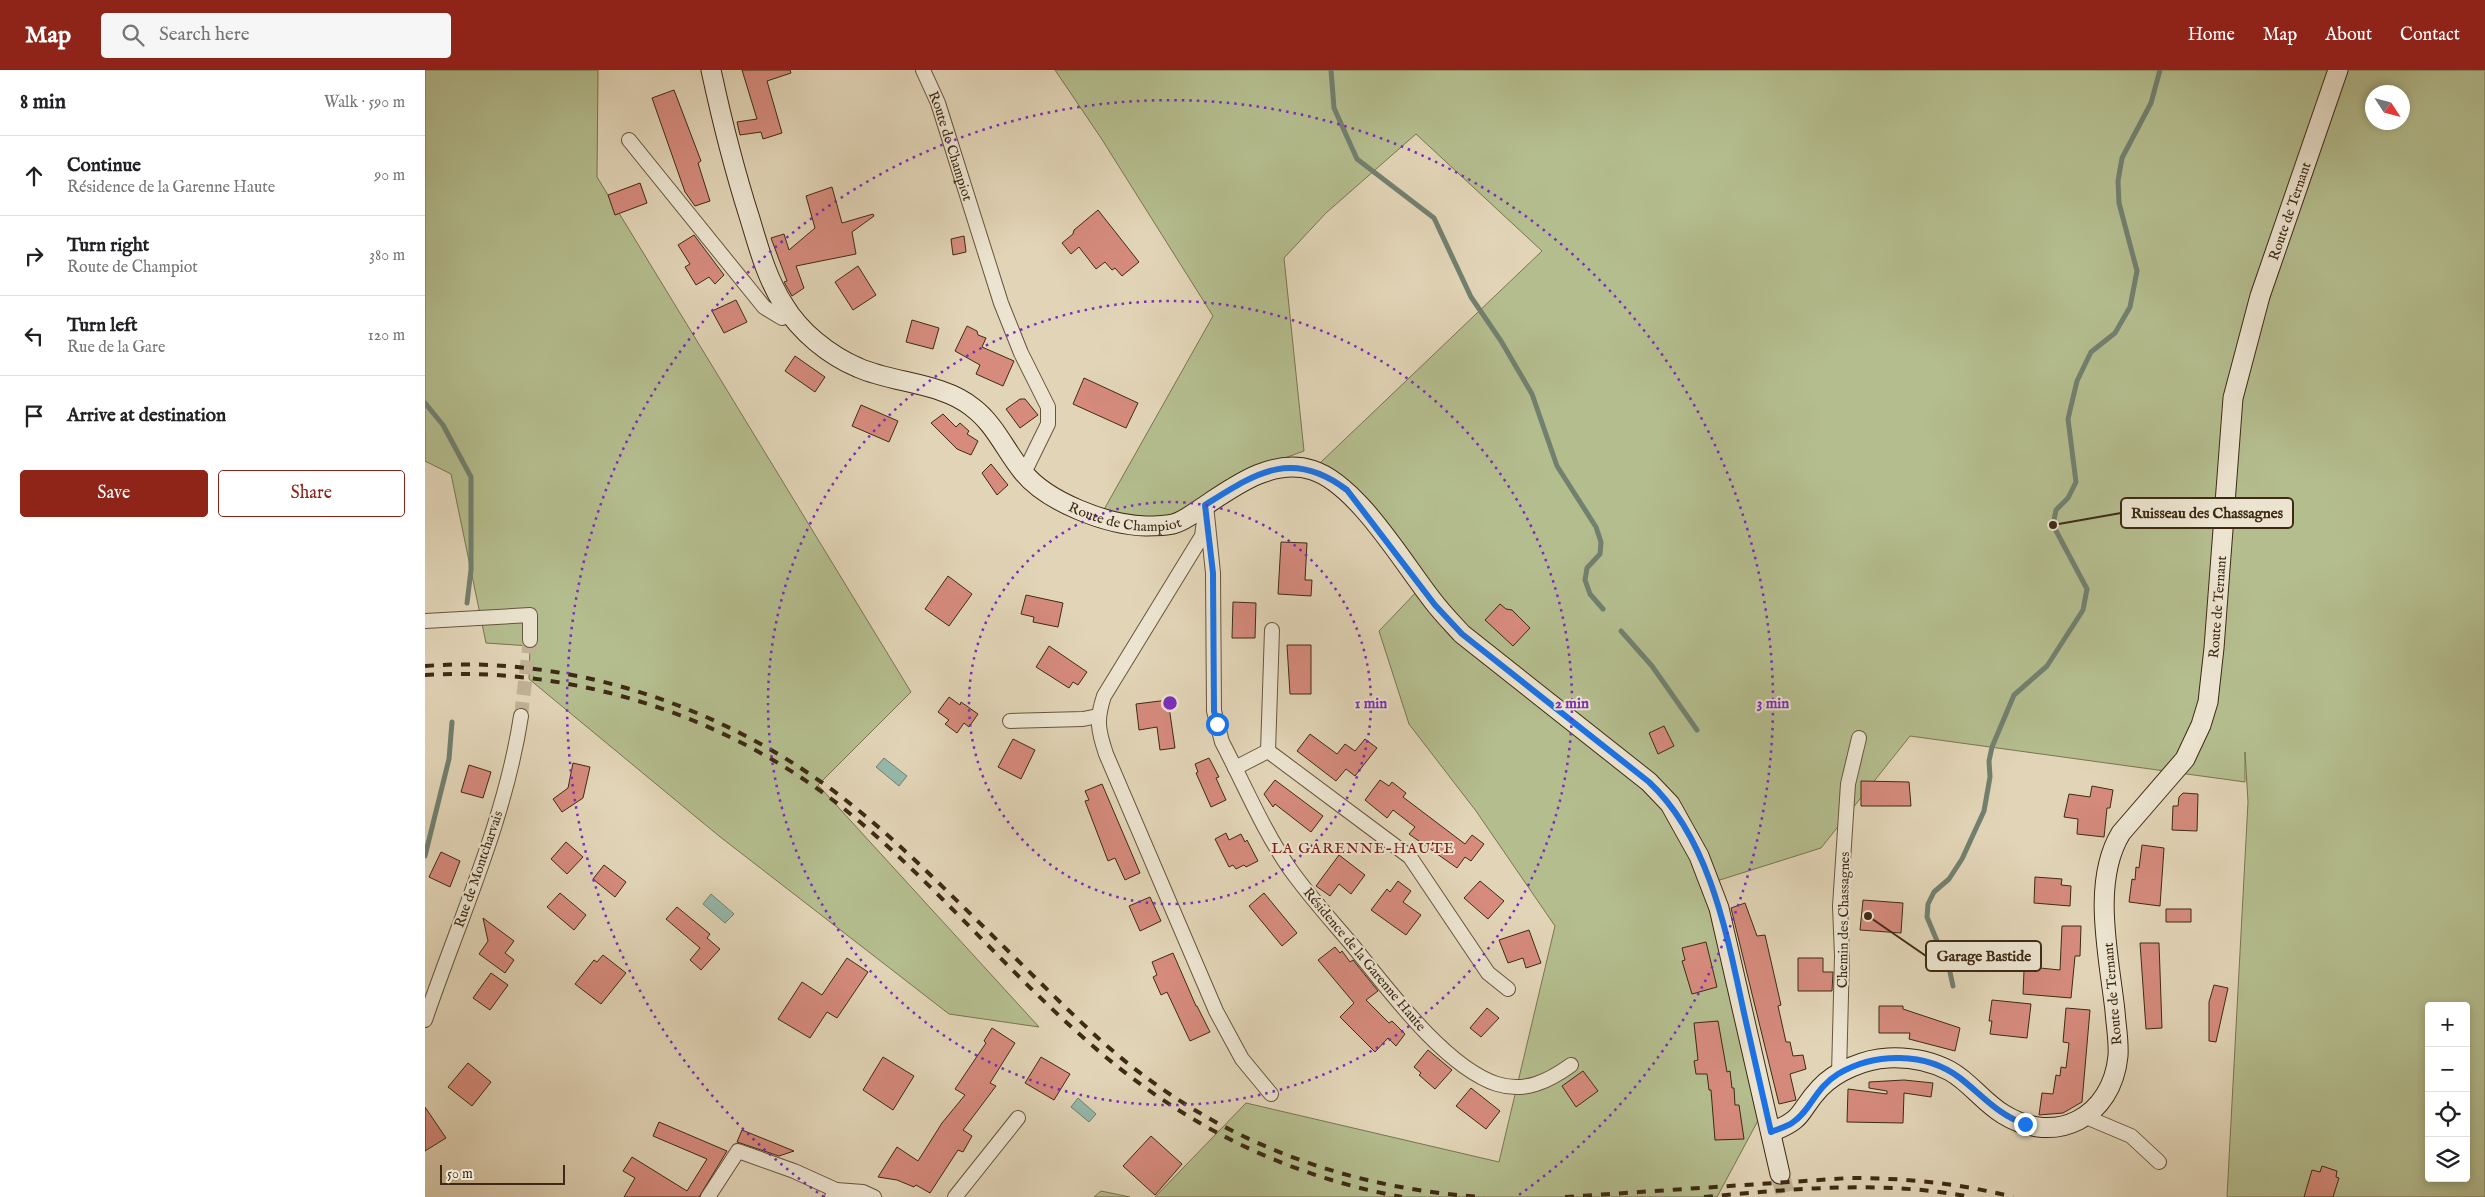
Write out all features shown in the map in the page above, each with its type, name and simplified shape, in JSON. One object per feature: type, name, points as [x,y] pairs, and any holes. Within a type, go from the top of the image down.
[{"type":"street","name":"Route de Champiot","points":[[711,70],[727,146],[765,271],[790,314],[809,336],[836,356],[858,368],[937,391],[969,404],[995,430],[1024,473],[1039,488],[1075,508],[1104,519],[1134,526],[1174,524],[1244,481],[1275,469],[1308,469],[1332,479],[1347,490],[1365,511],[1435,605],[1462,634],[1665,798],[1699,856],[1719,908],[1780,1174]]},
{"type":"street","name":"Route de Champiot","points":[[923,70],[938,103],[1001,303],[1021,353],[1048,407],[1048,424],[1024,473]]},
{"type":"street","name":"Route de Ternant","points":[[2085,1117],[2102,1101],[2110,1088],[2115,1074],[2119,1047],[2105,920],[2104,894],[2106,870],[2113,845],[2121,833],[2185,758],[2201,725],[2208,702],[2214,648],[2233,398],[2260,296],[2338,70]]},
{"type":"street","points":[[629,140],[765,307],[781,318],[790,314]]},
{"type":"street","points":[[1205,505],[1202,536],[1104,696],[1098,716],[1099,735],[1216,1011],[1242,1059],[1271,1094]]},
{"type":"street","name":"Résidence de la Garenne Haute","points":[[1205,505],[1213,573],[1214,711],[1222,742],[1290,869],[1391,994],[1427,1032],[1468,1068],[1499,1084],[1532,1086],[1549,1080],[1571,1065]]},
{"type":"street","points":[[425,620],[530,615],[530,640]]},
{"type":"street","points":[[1268,751],[1272,630]]},
{"type":"street","name":"Rue de Montcharvais","points":[[425,1020],[496,818],[516,750],[521,716]]},
{"type":"street","points":[[1010,721],[1083,719],[1098,716]]},
{"type":"street","name":"Chemin des Chassagnes","points":[[1839,1074],[1843,956],[1840,906],[1848,784],[1859,738]]},
{"type":"street","points":[[1235,768],[1268,751]]},
{"type":"street","points":[[1268,751],[1410,857],[1488,974],[1508,989]]},
{"type":"street","points":[[1771,1132],[1795,1122],[1821,1087],[1839,1074],[1879,1059],[1914,1059],[1931,1063],[1951,1072],[1997,1110],[2018,1122],[2036,1127],[2056,1127],[2085,1117],[2131,1136],[2159,1162]]},
{"type":"street","points":[[955,1197],[1018,1118]]},
{"type":"street","points":[[708,1197],[738,1152],[794,1171],[834,1194],[863,1192],[875,1197]]},
{"type":"green space","points":[[425,70],[598,70],[597,177],[911,692],[818,785],[1039,1027],[949,1014],[719,836],[529,679],[530,646],[486,643],[451,474],[425,461]]},
{"type":"green space","points":[[1055,70],[2485,70],[2485,1197],[2227,1197],[2248,802],[2245,752],[2245,782],[1910,736],[1821,848],[1704,885],[1761,1115],[1717,1197],[1155,1197],[1246,1103],[1499,1162],[1555,926],[1476,811],[1409,724],[1379,631],[1422,586],[1371,507],[1320,463],[1542,251],[1416,134],[1326,213],[1284,258],[1304,451],[1246,472],[1165,523],[1102,513],[1213,316],[1101,138]]},
{"type":"green space","points":[[1101,1191],[1130,1197],[1094,1197]]},
{"type":"water","points":[[884,758],[907,776],[899,786],[876,767]]},
{"type":"water","points":[[711,894],[734,914],[725,923],[703,904]]},
{"type":"water","points":[[1078,1098],[1096,1114],[1089,1122],[1071,1107]]},
{"type":"building","points":[[742,70],[790,70],[791,73],[767,81],[782,133],[763,139],[761,132],[740,135],[737,122],[757,119]]},
{"type":"building","points":[[674,90],[701,161],[698,163],[710,201],[695,206],[685,192],[652,98]]},
{"type":"building","points":[[640,183],[647,203],[615,215],[608,195]]},
{"type":"building","points":[[832,187],[842,223],[873,214],[874,216],[852,232],[856,254],[796,266],[804,288],[792,296],[784,282],[787,281],[771,238],[784,234],[789,250],[815,228],[806,196]]},
{"type":"building","points":[[1098,210],[1139,262],[1122,276],[1115,268],[1112,270],[1105,262],[1096,269],[1079,247],[1071,254],[1062,243]]},
{"type":"building","points":[[694,235],[724,275],[715,284],[709,277],[696,285],[685,267],[690,264],[678,245]]},
{"type":"building","points":[[964,236],[966,252],[953,255],[951,239]]},
{"type":"building","points":[[858,266],[876,295],[853,310],[835,282]]},
{"type":"building","points":[[736,300],[747,322],[724,333],[712,311]]},
{"type":"building","points":[[912,320],[939,328],[933,349],[906,342]]},
{"type":"building","points":[[967,326],[977,331],[978,335],[986,338],[982,347],[1014,361],[1003,386],[976,374],[980,365],[955,351]]},
{"type":"building","points":[[795,356],[825,377],[815,392],[785,371]]},
{"type":"building","points":[[1084,378],[1138,403],[1126,428],[1073,404]]},
{"type":"building","points":[[1020,399],[1025,399],[1038,415],[1020,428],[1006,409]]},
{"type":"building","points":[[861,405],[898,421],[889,442],[852,426]]},
{"type":"building","points":[[943,414],[956,427],[960,423],[969,431],[967,434],[978,441],[971,455],[957,449],[931,423]]},
{"type":"building","points":[[991,464],[1008,485],[997,495],[982,473]]},
{"type":"building","points":[[1281,542],[1307,543],[1305,580],[1312,580],[1311,596],[1278,594]]},
{"type":"building","points":[[948,576],[972,594],[949,626],[925,609]]},
{"type":"building","points":[[1026,595],[1063,603],[1058,627],[1033,622],[1034,617],[1021,614]]},
{"type":"building","points":[[1233,602],[1256,603],[1255,638],[1232,638]]},
{"type":"building","points":[[1500,604],[1506,609],[1512,610],[1530,628],[1513,646],[1485,620]]},
{"type":"building","points":[[1287,645],[1311,645],[1311,694],[1290,694]]},
{"type":"building","points":[[1049,646],[1087,672],[1078,685],[1073,682],[1069,688],[1036,667]]},
{"type":"building","points":[[949,697],[960,705],[961,702],[978,714],[969,727],[964,723],[957,733],[945,724],[949,720],[938,712]]},
{"type":"building","points":[[1168,700],[1175,748],[1160,750],[1157,727],[1139,730],[1136,704]]},
{"type":"building","points":[[1664,726],[1674,746],[1658,754],[1649,733]]},
{"type":"building","points":[[1310,734],[1337,754],[1345,744],[1355,751],[1365,739],[1377,748],[1355,776],[1346,769],[1336,781],[1297,751]]},
{"type":"building","points":[[1013,739],[1035,750],[1021,779],[998,767]]},
{"type":"building","points":[[1209,758],[1219,777],[1216,778],[1226,800],[1211,807],[1196,773],[1198,772],[1195,764]]},
{"type":"building","points":[[573,763],[590,767],[583,798],[562,812],[553,799],[568,788]]},
{"type":"building","points":[[469,765],[491,772],[483,798],[461,792]]},
{"type":"building","points":[[1275,780],[1323,816],[1311,832],[1275,804],[1273,807],[1264,794]]},
{"type":"building","points":[[1380,780],[1389,786],[1392,782],[1406,793],[1403,797],[1465,844],[1472,835],[1484,844],[1471,861],[1465,857],[1457,868],[1409,834],[1415,827],[1393,810],[1387,818],[1365,800]]},
{"type":"building","points":[[1861,781],[1909,782],[1911,806],[1861,806]]},
{"type":"building","points":[[1102,784],[1140,873],[1125,880],[1115,858],[1108,861],[1085,801],[1089,800],[1085,791]]},
{"type":"building","points":[[2092,786],[2113,790],[2110,808],[2107,808],[2104,837],[2077,834],[2078,819],[2064,817],[2069,794],[2090,797]]},
{"type":"building","points":[[2183,793],[2198,794],[2197,831],[2172,830],[2173,806],[2178,806],[2179,797]]},
{"type":"building","points":[[1226,833],[1229,840],[1241,834],[1245,842],[1247,840],[1258,861],[1246,867],[1244,865],[1236,869],[1233,865],[1229,867],[1215,839]]},
{"type":"building","points":[[566,842],[583,857],[567,874],[551,859]]},
{"type":"building","points":[[2142,845],[2164,848],[2160,906],[2129,902],[2132,879],[2135,880],[2136,867],[2139,868]]},
{"type":"building","points":[[441,852],[460,861],[450,887],[429,877]]},
{"type":"building","points":[[1339,855],[1365,875],[1351,894],[1339,884],[1330,896],[1316,886]]},
{"type":"building","points":[[604,865],[626,882],[615,897],[593,879]]},
{"type":"building","points":[[2035,877],[2062,879],[2061,885],[2071,886],[2070,906],[2034,903]]},
{"type":"building","points":[[1398,881],[1411,891],[1403,902],[1421,915],[1406,935],[1371,910],[1387,889],[1390,892]]},
{"type":"building","points":[[1480,881],[1504,901],[1488,919],[1464,898]]},
{"type":"building","points":[[560,893],[586,915],[574,930],[547,907]]},
{"type":"building","points":[[1264,893],[1297,933],[1282,946],[1249,906]]},
{"type":"building","points":[[1150,897],[1161,921],[1140,931],[1129,906]]},
{"type":"building","points":[[1863,900],[1903,903],[1901,933],[1860,930]]},
{"type":"building","points":[[1745,903],[1757,936],[1765,935],[1781,1005],[1778,1006],[1786,1042],[1790,1042],[1793,1056],[1803,1055],[1806,1069],[1790,1074],[1796,1100],[1779,1104],[1731,908]]},
{"type":"building","points":[[677,907],[710,934],[707,938],[720,949],[701,970],[690,960],[700,948],[666,919]]},
{"type":"building","points":[[2166,909],[2191,909],[2191,922],[2166,922]]},
{"type":"building","points":[[483,918],[514,941],[505,953],[514,960],[505,973],[479,954],[488,941]]},
{"type":"building","points":[[2062,926],[2081,926],[2080,956],[2075,956],[2071,998],[2023,994],[2024,971],[2030,967],[2060,970]]},
{"type":"building","points":[[1529,930],[1541,963],[1526,968],[1523,958],[1508,963],[1499,940]]},
{"type":"building","points":[[1706,942],[1717,987],[1692,994],[1682,961],[1685,960],[1682,948]]},
{"type":"building","points":[[2140,943],[2159,943],[2162,1028],[2146,1029]]},
{"type":"building","points":[[1335,947],[1340,953],[1342,951],[1350,962],[1353,960],[1378,991],[1366,1000],[1389,1023],[1392,1021],[1405,1034],[1396,1046],[1388,1038],[1375,1052],[1340,1017],[1354,1003],[1318,960]]},
{"type":"building","points":[[1173,953],[1196,1006],[1210,1032],[1190,1041],[1167,992],[1161,995],[1153,977],[1157,975],[1152,962]]},
{"type":"building","points":[[603,955],[626,973],[601,1004],[575,984],[594,960],[597,962]]},
{"type":"building","points":[[847,958],[868,972],[837,1018],[827,1012],[810,1038],[778,1019],[802,982],[822,995]]},
{"type":"building","points":[[1798,958],[1823,958],[1823,972],[1833,972],[1832,991],[1798,991]]},
{"type":"building","points":[[491,973],[508,985],[490,1010],[473,998]]},
{"type":"building","points":[[2214,985],[2228,988],[2216,1042],[2209,1041],[2209,1002]]},
{"type":"building","points":[[1992,1000],[2031,1004],[2027,1038],[1990,1034],[1992,1021],[1989,1021]]},
{"type":"building","points":[[1879,1006],[1903,1006],[1903,1009],[1960,1028],[1955,1051],[1909,1039],[1910,1033],[1879,1033]]},
{"type":"building","points":[[1487,1008],[1499,1018],[1481,1037],[1470,1028]]},
{"type":"building","points":[[2066,1008],[2090,1010],[2082,1102],[2063,1113],[2039,1115],[2042,1093],[2053,1094],[2056,1075],[2060,1076],[2061,1067],[2066,1068],[2069,1043],[2063,1042]]},
{"type":"building","points":[[1718,1021],[1727,1072],[1730,1071],[1732,1088],[1734,1088],[1735,1105],[1739,1105],[1744,1139],[1715,1140],[1711,1090],[1709,1090],[1707,1074],[1696,1074],[1694,1061],[1698,1060],[1694,1023]]},
{"type":"building","points":[[992,1028],[1015,1043],[990,1083],[996,1086],[963,1130],[972,1136],[963,1152],[958,1150],[930,1193],[916,1185],[914,1187],[897,1180],[878,1177],[897,1147],[918,1161],[942,1123],[965,1095],[955,1089],[986,1043],[984,1041]]},
{"type":"building","points":[[1428,1050],[1452,1070],[1435,1089],[1419,1075],[1421,1073],[1414,1067]]},
{"type":"building","points":[[883,1057],[914,1076],[893,1110],[863,1090]]},
{"type":"building","points":[[1041,1057],[1070,1074],[1054,1100],[1025,1083]]},
{"type":"building","points":[[468,1063],[491,1082],[472,1106],[448,1087]]},
{"type":"building","points":[[1583,1071],[1598,1091],[1576,1107],[1562,1086]]},
{"type":"building","points":[[1904,1080],[1933,1083],[1931,1097],[1904,1093],[1903,1123],[1847,1122],[1848,1089],[1887,1094],[1887,1091],[1869,1088],[1869,1082]]},
{"type":"building","points":[[1471,1088],[1500,1111],[1486,1129],[1456,1106]]},
{"type":"building","points":[[425,1107],[446,1138],[425,1151]]},
{"type":"building","points":[[659,1122],[727,1151],[699,1197],[624,1197],[635,1178],[623,1171],[632,1157],[687,1191],[707,1159],[653,1136]]},
{"type":"building","points":[[742,1130],[794,1151],[779,1156],[737,1142]]},
{"type":"building","points":[[1151,1136],[1182,1164],[1155,1195],[1123,1166]]},
{"type":"building","points":[[2322,1166],[2337,1171],[2336,1177],[2339,1178],[2333,1197],[2304,1197],[2312,1170],[2320,1172]]},
{"type":"waterway","points":[[1331,70],[1334,108],[1357,159],[1434,218],[1471,297],[1501,341],[1532,394],[1557,466],[1596,527],[1601,542],[1600,554],[1587,568],[1585,580],[1590,594],[1603,609]]},
{"type":"waterway","points":[[1953,986],[1950,972],[1927,917],[1928,904],[1934,892],[1949,879],[1962,859],[1984,811],[1990,777],[1989,761],[1992,747],[2014,695],[2047,666],[2083,610],[2087,589],[2053,525],[2056,510],[2068,498],[2076,482],[2068,419],[2077,381],[2091,352],[2115,333],[2130,307],[2137,271],[2119,203],[2118,181],[2122,158],[2151,103],[2160,70]]},
{"type":"waterway","points":[[425,403],[443,425],[471,477],[471,570],[467,603]]},
{"type":"waterway","points":[[1621,631],[1652,666],[1697,730]]},
{"type":"waterway","points":[[425,856],[449,759],[452,722]]},
{"type":"tunnel","points":[[521,716],[530,640]]},
{"type":"tunnel","points":[[1780,1174],[1786,1197]]},
{"type":"railway","points":[[425,666],[478,665],[531,668],[583,677],[635,690],[685,708],[734,730],[780,755],[837,793],[861,812],[918,863],[1101,1041],[1135,1069],[1185,1104],[1265,1146],[1350,1176],[1394,1186],[1484,1197]]},
{"type":"railway","points":[[425,675],[480,674],[535,679],[589,688],[643,702],[695,721],[745,745],[793,772],[838,804],[875,835],[945,901],[1012,970],[1081,1036],[1150,1091],[1217,1133],[1252,1150],[1325,1178],[1363,1189],[1402,1197]]},
{"type":"railway","points":[[1565,1197],[1849,1178],[1932,1182],[2013,1197]]},
{"type":"railway","points":[[1704,1197],[1770,1191],[1871,1187],[1938,1192],[1971,1197]]},
{"type":"place","name":"Ruisseau des Chassagnes","points":[[2053,525]]},
{"type":"place","name":"Garage Bastide","points":[[1868,916]]},
{"type":"district","name":"LA GARENNE-HAUTE","points":[[1363,848]]},
{"type":"route","points":[[1217,724],[1214,711],[1213,573],[1205,505],[1244,481],[1269,470],[1293,467],[1312,470],[1332,479],[1347,490],[1365,511],[1435,605],[1462,634],[1649,782],[1670,804],[1699,856],[1729,940],[1771,1132],[1795,1122],[1821,1087],[1839,1074],[1869,1062],[1888,1058],[1914,1059],[1939,1066],[1960,1078],[2003,1114],[2025,1124]]}]
